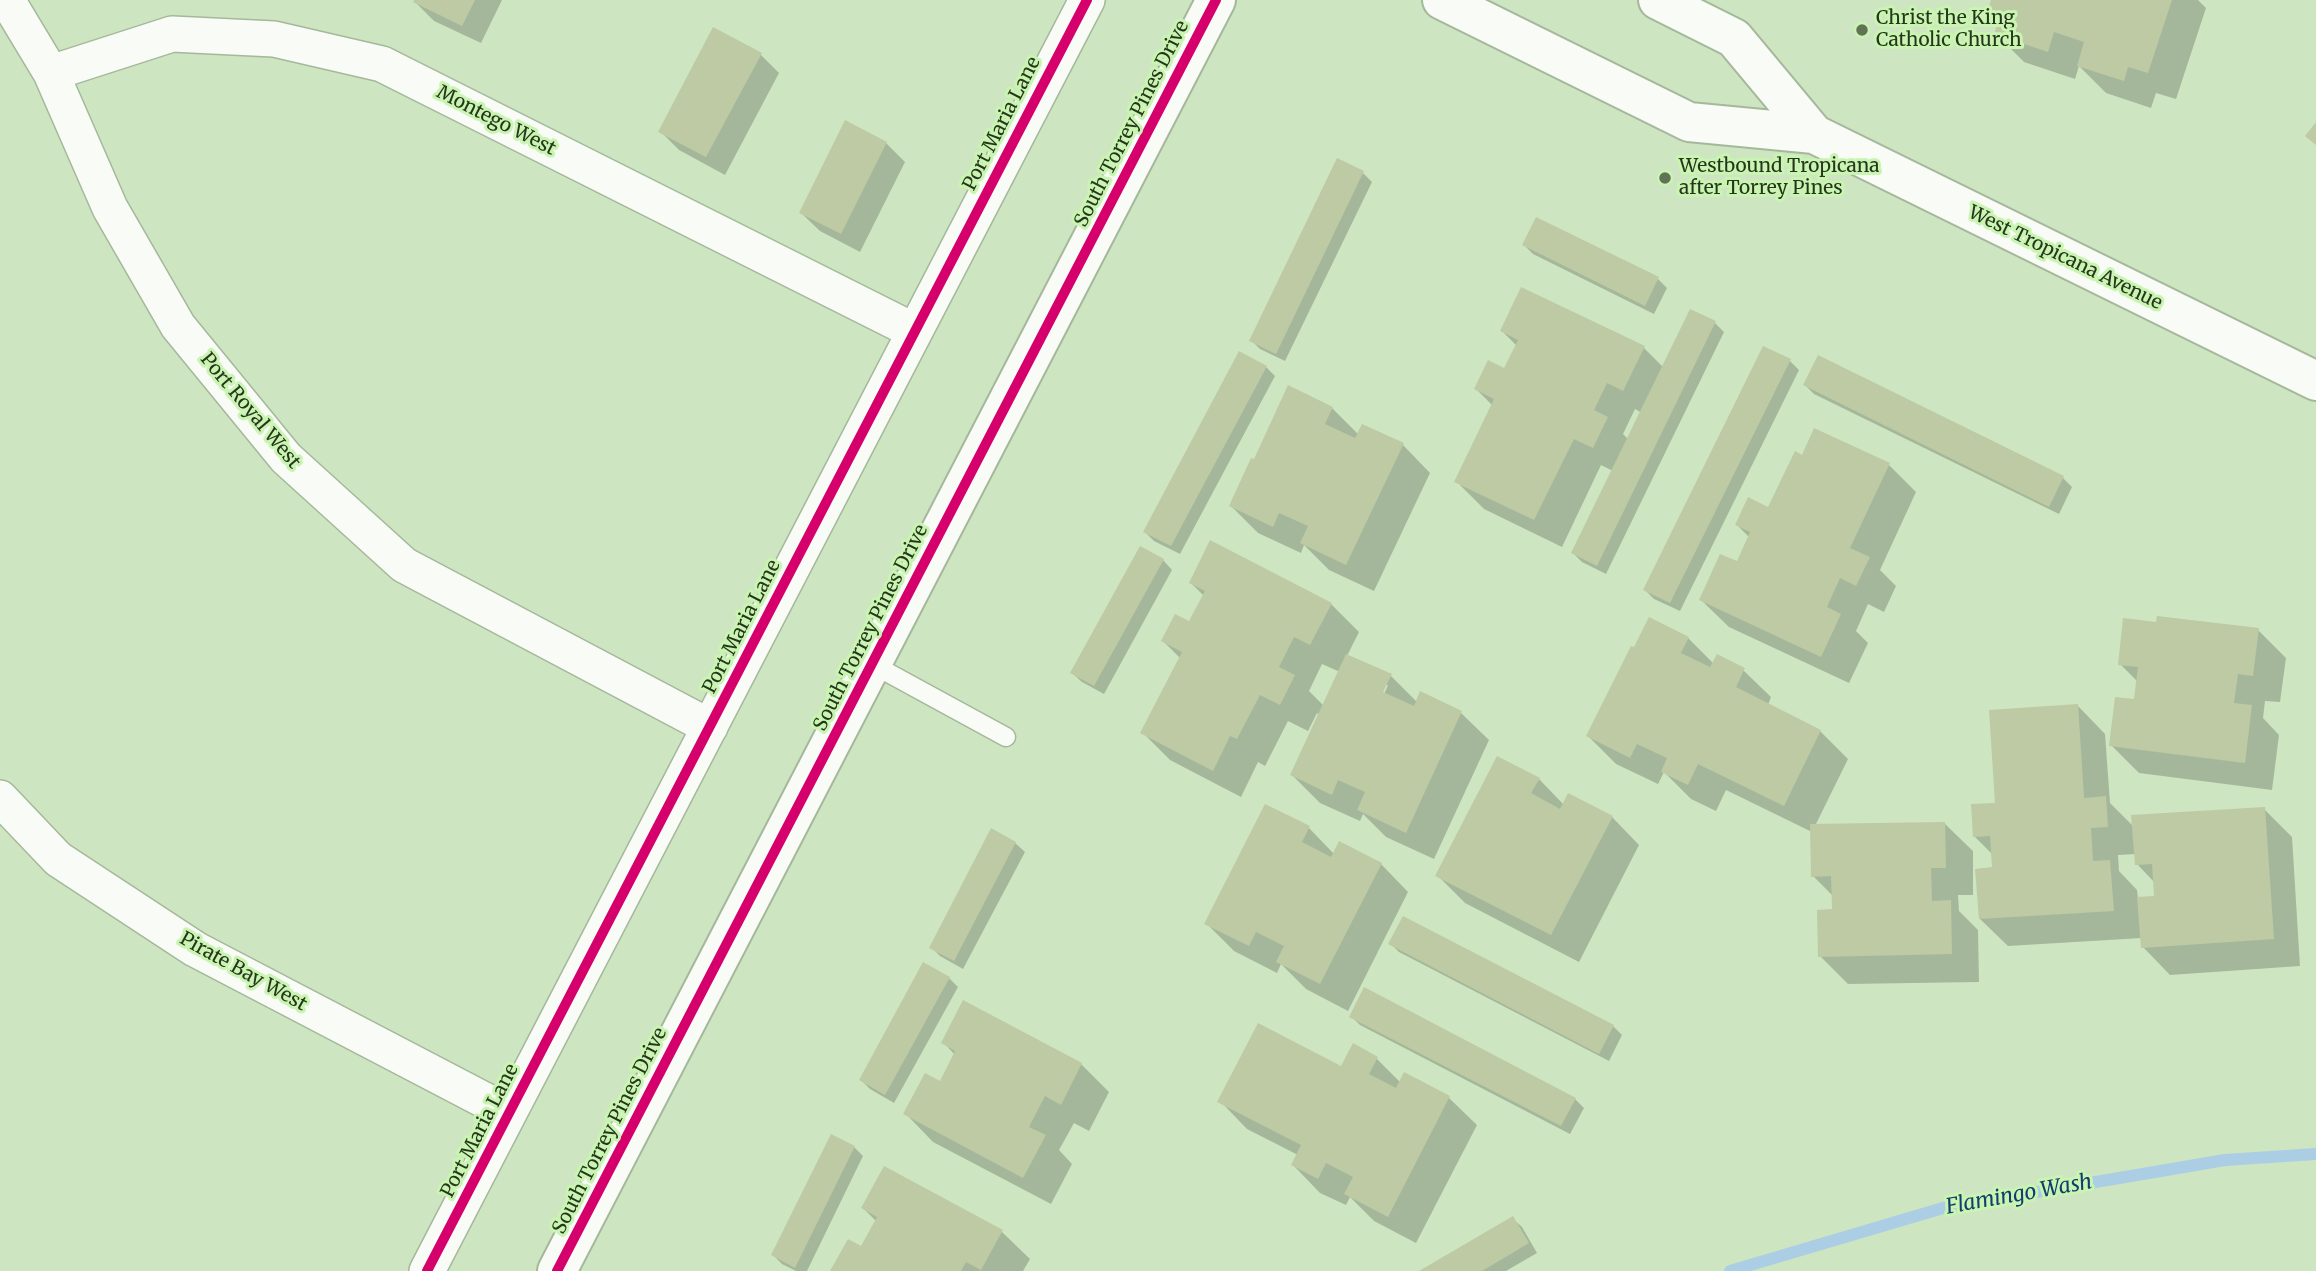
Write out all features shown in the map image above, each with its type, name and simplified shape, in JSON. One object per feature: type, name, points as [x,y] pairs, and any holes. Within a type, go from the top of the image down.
[{"type":"main road","name":"South Torrey Pines Drive","points":[[557,1271],[1216,0]]},
{"type":"main road","name":"West Tropicana Avenue","points":[[1442,0],[1689,122],[1814,134],[2316,381]]},
{"type":"main road","name":"West Tropicana Avenue","points":[[1658,0],[1734,38],[1814,134]]},
{"type":"street","name":"Port Royal West","points":[[7,0],[51,73],[110,208],[178,326],[286,458],[404,565],[709,727]]},
{"type":"street","name":"Port Maria Lane","points":[[427,1271],[1087,0]]},
{"type":"street","name":"Montego West","points":[[51,73],[172,34],[274,39],[382,64],[915,331]]},
{"type":"street","name":"Pirate Bay West","points":[[0,798],[58,859],[195,949],[509,1113]]},
{"type":"lane","points":[[872,664],[1006,737]]},
{"type":"building","points":[[475,0],[462,26],[413,2]]},
{"type":"building","points":[[1991,0],[2172,0],[2148,73],[2128,67],[2124,81],[2077,66],[2084,42],[2054,32],[2048,52],[1994,34],[1998,22],[1985,18]]},
{"type":"building","points":[[713,27],[762,53],[706,157],[658,132]]},
{"type":"building","points":[[845,120],[887,142],[841,234],[799,213]]},
{"type":"building","points":[[2316,122],[2316,145],[2305,136]]},
{"type":"building","points":[[1337,158],[1364,171],[1276,354],[1249,341]]},
{"type":"building","points":[[1536,217],[1659,277],[1645,306],[1522,245]]},
{"type":"building","points":[[1521,287],[1645,346],[1623,391],[1607,383],[1594,410],[1608,417],[1593,448],[1574,439],[1534,520],[1454,482],[1494,399],[1474,389],[1488,360],[1504,368],[1518,340],[1500,331]]},
{"type":"building","points":[[1690,309],[1716,321],[1597,566],[1571,553]]},
{"type":"building","points":[[1763,346],[1791,359],[1670,603],[1643,590]]},
{"type":"building","points":[[1239,351],[1267,366],[1171,546],[1143,532]]},
{"type":"building","points":[[1818,355],[2064,476],[2049,507],[1803,385]]},
{"type":"building","points":[[1288,385],[1333,407],[1325,424],[1355,438],[1362,424],[1404,443],[1346,565],[1300,543],[1308,526],[1279,513],[1273,527],[1229,506]]},
{"type":"building","points":[[1814,428],[1890,463],[1850,548],[1870,557],[1856,586],[1840,578],[1827,607],[1841,614],[1821,657],[1699,600],[1720,554],[1737,561],[1750,532],[1735,525],[1748,497],[1768,507],[1795,451],[1802,455]]},
{"type":"building","points":[[1210,540],[1332,603],[1310,645],[1294,637],[1279,667],[1295,675],[1280,705],[1260,695],[1237,739],[1230,736],[1213,771],[1140,733],[1182,652],[1161,641],[1175,614],[1189,621],[1205,591],[1189,583]]},
{"type":"building","points":[[1140,546],[1164,559],[1094,686],[1070,673]]},
{"type":"building","points":[[2157,616],[2259,628],[2253,676],[2238,674],[2234,703],[2252,705],[2245,763],[2109,746],[2115,697],[2134,699],[2138,667],[2118,665],[2123,618],[2156,622]]},
{"type":"building","points":[[1649,617],[1689,637],[1681,653],[1710,667],[1717,654],[1745,668],[1736,687],[1821,730],[1784,806],[1698,764],[1688,785],[1661,772],[1667,758],[1637,744],[1630,758],[1586,736],[1631,646],[1634,647]]},
{"type":"building","points":[[1346,654],[1392,674],[1383,692],[1414,706],[1420,691],[1462,711],[1406,833],[1357,810],[1365,792],[1338,780],[1332,795],[1290,775]]},
{"type":"building","points":[[2078,704],[2084,798],[2106,796],[2108,827],[2091,828],[2093,861],[2110,860],[2114,911],[1979,919],[1975,869],[1992,867],[1990,836],[1973,837],[1971,804],[1995,803],[1989,710]]},
{"type":"building","points":[[1497,756],[1540,778],[1531,793],[1560,809],[1568,793],[1613,816],[1551,935],[1435,876]]},
{"type":"building","points":[[1265,804],[1310,826],[1302,842],[1331,857],[1339,841],[1382,863],[1320,984],[1276,962],[1284,946],[1256,932],[1249,946],[1204,924]]},
{"type":"building","points":[[2265,807],[2274,939],[2141,948],[2137,897],[2154,896],[2152,864],[2135,865],[2131,815]]},
{"type":"building","points":[[1945,822],[1946,868],[1931,868],[1932,901],[1951,900],[1952,954],[1818,957],[1817,910],[1832,909],[1831,876],[1811,877],[1810,824]]},
{"type":"building","points":[[991,828],[1016,842],[954,961],[929,948]]},
{"type":"building","points":[[1403,916],[1614,1025],[1599,1054],[1388,944]]},
{"type":"building","points":[[923,962],[950,977],[885,1095],[859,1080]]},
{"type":"building","points":[[1364,987],[1576,1098],[1561,1126],[1349,1017]]},
{"type":"building","points":[[963,1000],[1082,1063],[1061,1105],[1045,1096],[1029,1127],[1046,1135],[1023,1178],[903,1114],[925,1073],[940,1081],[955,1051],[941,1043]]},
{"type":"building","points":[[1258,1023],[1341,1066],[1353,1043],[1378,1057],[1369,1074],[1396,1088],[1404,1072],[1450,1096],[1388,1217],[1344,1194],[1353,1177],[1326,1163],[1318,1179],[1291,1165],[1301,1145],[1217,1102]]},
{"type":"building","points":[[831,1134],[855,1146],[795,1268],[771,1255]]},
{"type":"building","points":[[884,1166],[1003,1230],[981,1270],[966,1262],[961,1271],[830,1271],[848,1239],[861,1246],[877,1217],[861,1208]]},
{"type":"building","points":[[1513,1216],[1529,1243],[1482,1271],[1419,1271]]},
{"type":"waterway","name":"Flamingo Wash","points":[[1730,1271],[1943,1208],[2225,1160],[2316,1154]]},
{"type":"cycle path","points":[[427,1271],[1087,0]]},
{"type":"cycle path","points":[[557,1271],[1216,0]]},
{"type":"place","name":"Christ the King Catholic Church","points":[[1862,30]]},
{"type":"place","name":"Westbound Tropicana after Torrey Pines","points":[[1665,178]]}]
